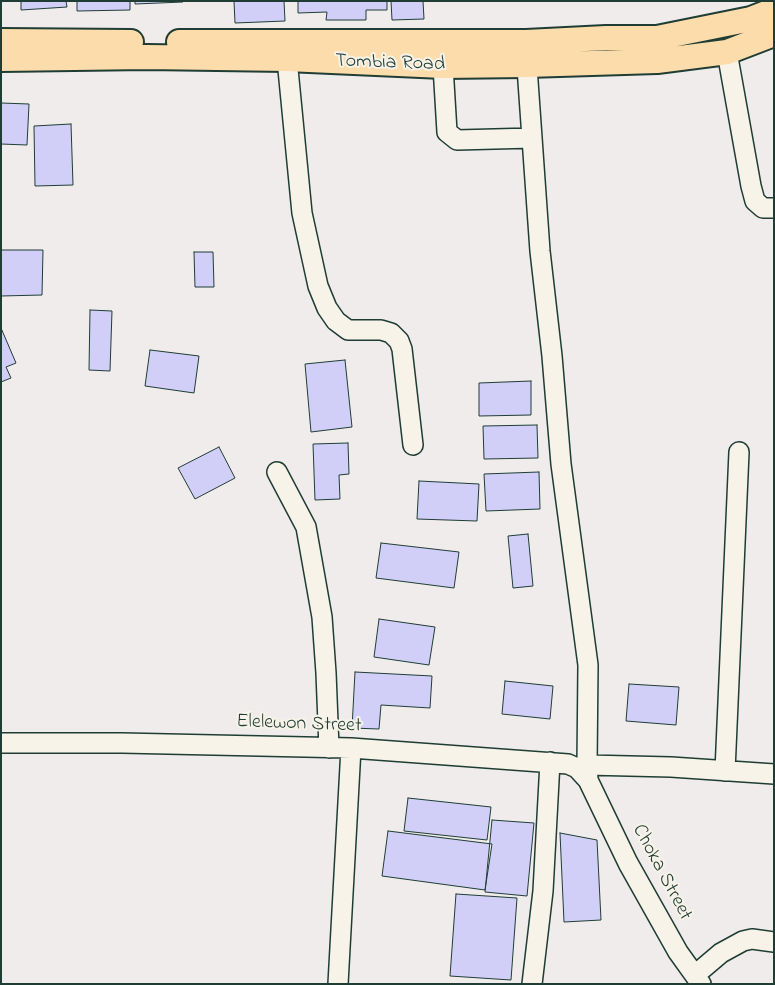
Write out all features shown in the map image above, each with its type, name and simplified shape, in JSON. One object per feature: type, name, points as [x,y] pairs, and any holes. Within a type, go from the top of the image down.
[{"type":"main road","name":"Tombia Road","points":[[1,40],[526,42],[606,38],[657,38],[752,19],[774,10]]},
{"type":"main road","name":"Tombia Road","points":[[1,59],[147,57],[287,59],[443,66],[657,61],[727,52],[774,34]]},
{"type":"street","points":[[526,42],[540,251],[552,356],[561,464],[588,665],[588,772],[671,767],[774,774]]},
{"type":"street","points":[[727,52],[750,186],[755,201],[763,208],[774,208]]},
{"type":"street","points":[[287,59],[302,213],[318,286],[327,308],[342,326],[348,330],[391,333],[399,341],[402,349],[413,445]]},
{"type":"street","points":[[443,66],[447,132],[456,140],[532,138]]},
{"type":"street","points":[[724,771],[740,452]]},
{"type":"street","points":[[277,472],[306,528],[322,617],[329,748]]},
{"type":"street","name":"Elelewon Street","points":[[1,743],[131,743],[351,748],[550,762],[568,764],[588,772]]},
{"type":"street","points":[[338,984],[351,748]]},
{"type":"street","points":[[532,984],[543,891],[550,762]]},
{"type":"street","name":"Choka Street","points":[[588,772],[628,863],[678,952],[698,979]]},
{"type":"street","points":[[698,979],[721,953],[743,941],[752,939],[774,942]]},
{"type":"building","points":[[21,1],[66,1],[67,7],[21,10]]},
{"type":"building","points":[[77,1],[130,1],[130,10],[77,11]]},
{"type":"building","points":[[135,1],[183,1],[183,2],[135,4]]},
{"type":"building","points":[[234,1],[284,1],[285,21],[235,23]]},
{"type":"building","points":[[298,1],[387,1],[387,10],[366,10],[366,20],[326,20],[327,12],[298,13]]},
{"type":"building","points":[[391,1],[423,1],[424,19],[392,20]]},
{"type":"building","points":[[1,103],[29,104],[27,145],[1,144]]},
{"type":"building","points":[[71,124],[73,185],[35,186],[34,126]]},
{"type":"building","points":[[1,250],[43,250],[42,295],[1,296]]},
{"type":"building","points":[[194,252],[213,252],[214,287],[195,287]]},
{"type":"building","points":[[90,310],[112,311],[110,371],[89,370]]},
{"type":"building","points":[[1,328],[16,363],[6,367],[11,378],[1,382]]},
{"type":"building","points":[[150,350],[199,356],[194,393],[145,386]]},
{"type":"building","points":[[345,360],[352,427],[311,432],[305,364]]},
{"type":"building","points":[[531,381],[531,415],[479,416],[479,383]]},
{"type":"building","points":[[537,425],[538,458],[484,459],[483,426]]},
{"type":"building","points":[[348,443],[349,474],[339,475],[340,499],[315,500],[313,444]]},
{"type":"building","points":[[219,447],[235,478],[195,499],[178,468]]},
{"type":"building","points":[[539,472],[540,509],[486,511],[484,474]]},
{"type":"building","points":[[419,481],[479,484],[477,521],[417,519]]},
{"type":"building","points":[[528,534],[533,586],[513,588],[508,536]]},
{"type":"building","points":[[381,543],[459,552],[454,588],[376,578]]},
{"type":"building","points":[[379,619],[435,627],[429,665],[374,657]]},
{"type":"building","points":[[355,672],[432,676],[430,708],[381,705],[379,729],[352,728]]},
{"type":"building","points":[[505,681],[553,686],[550,719],[502,714]]},
{"type":"building","points":[[629,684],[679,687],[676,725],[626,721]]},
{"type":"building","points":[[408,798],[491,807],[487,840],[404,831]]},
{"type":"building","points":[[492,820],[534,823],[527,896],[485,892]]},
{"type":"building","points":[[388,831],[492,844],[485,890],[382,876]]},
{"type":"building","points":[[560,833],[597,840],[601,920],[564,922]]},
{"type":"building","points":[[456,894],[517,898],[511,980],[450,976]]}]
